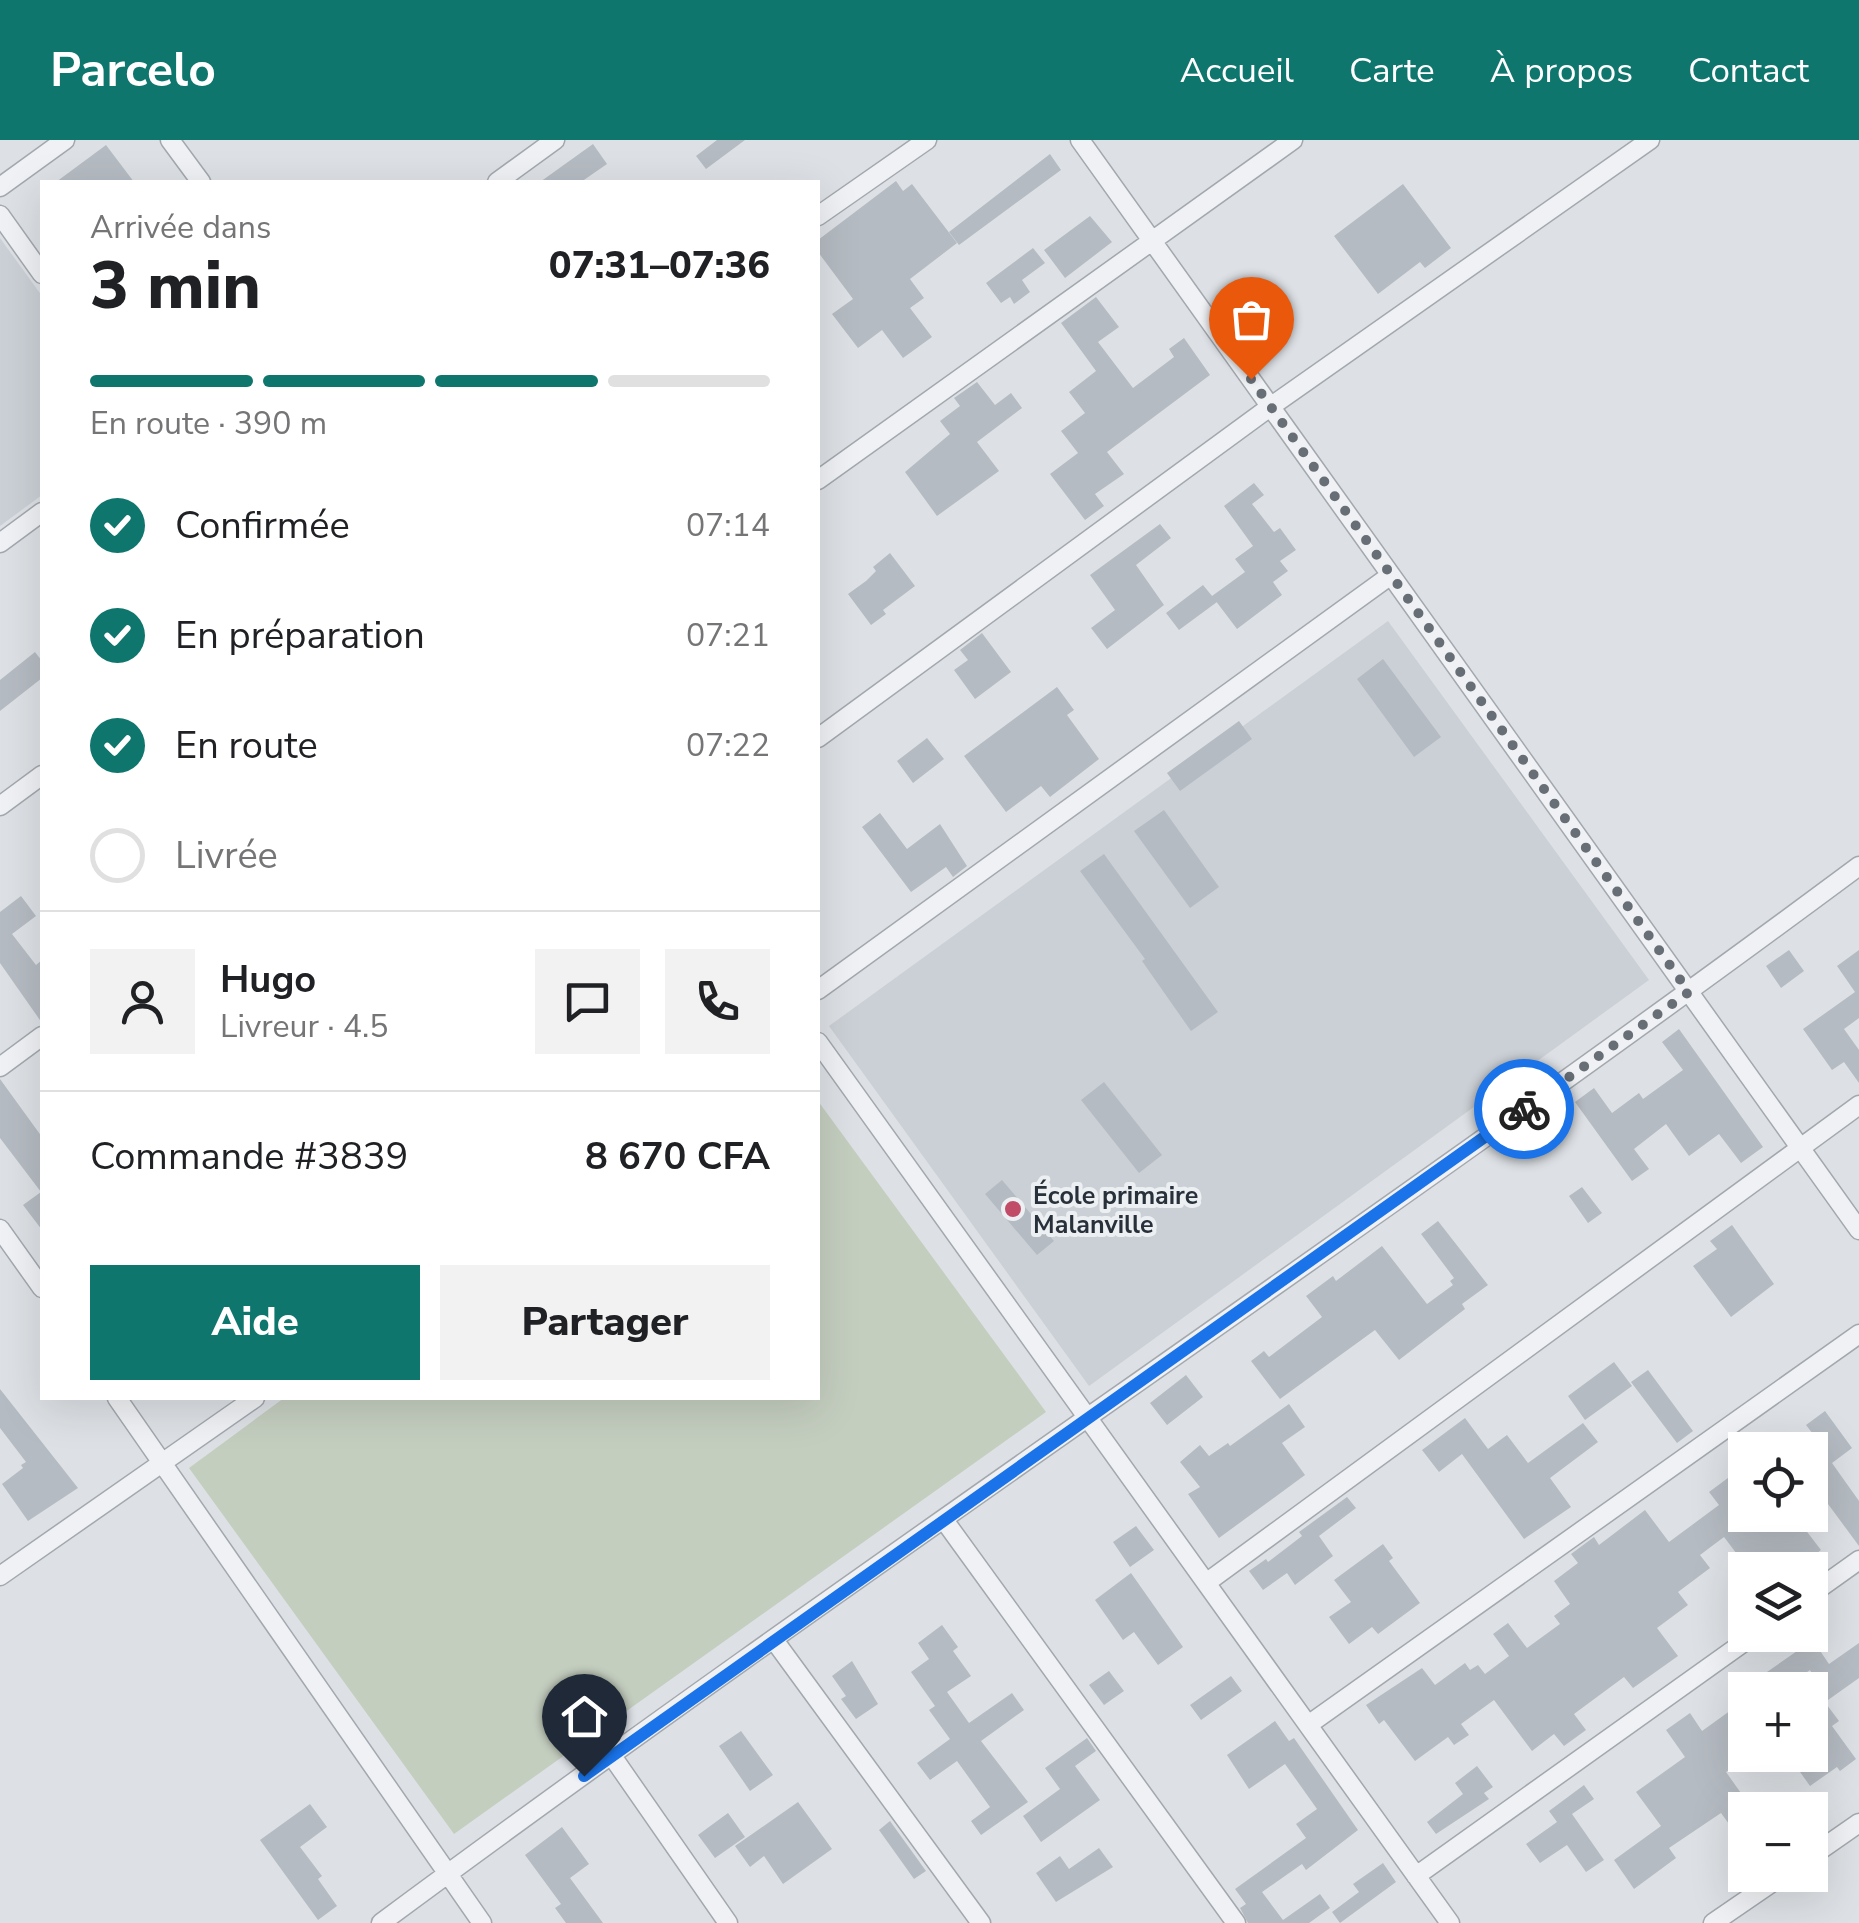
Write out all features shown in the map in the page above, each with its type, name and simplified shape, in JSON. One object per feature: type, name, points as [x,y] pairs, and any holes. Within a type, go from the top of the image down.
[{"type":"street","points":[[0,187],[65,140]]},
{"type":"street","points":[[170,140],[200,180]]},
{"type":"street","points":[[500,180],[555,140]]},
{"type":"street","points":[[820,215],[927,140]]},
{"type":"street","points":[[1080,140],[1859,1230]]},
{"type":"street","points":[[820,479],[1293,140]]},
{"type":"street","points":[[820,737],[1270,407],[1650,140]]},
{"type":"street","points":[[0,215],[40,271]]},
{"type":"street","points":[[0,543],[40,513]]},
{"type":"street","points":[[820,989],[1391,575]]},
{"type":"street","points":[[0,806],[40,777]]},
{"type":"street","points":[[382,1923],[1086,1417],[1689,992],[1859,866]]},
{"type":"street","points":[[0,1066],[40,1037]]},
{"type":"street","points":[[820,1045],[1450,1923]]},
{"type":"street","points":[[1206,1583],[1859,1105]]},
{"type":"street","points":[[0,1229],[40,1285]]},
{"type":"street","points":[[1308,1725],[1859,1334]]},
{"type":"street","points":[[119,1400],[482,1923]]},
{"type":"street","points":[[0,1576],[251,1400]]},
{"type":"street","points":[[944,1520],[1236,1923]]},
{"type":"street","points":[[1828,1582],[1859,1560]]},
{"type":"street","points":[[774,1640],[981,1923]]},
{"type":"street","points":[[1416,1876],[1730,1652]]},
{"type":"street","points":[[612,1756],[728,1923]]},
{"type":"street","points":[[1828,1845],[1859,1823]]},
{"type":"street","points":[[1713,1923],[1758,1892]]},
{"type":"shaded area","points":[[0,238],[40,293],[40,496],[0,526]]},
{"type":"shaded area","points":[[1388,621],[1649,980],[1089,1386],[829,1026]]},
{"type":"green space","points":[[820,1104],[1046,1412],[454,1834],[189,1468],[281,1400],[820,1400]]},
{"type":"building","points":[[717,140],[745,140],[706,169],[696,156]]},
{"type":"building","points":[[593,144],[607,164],[584,180],[543,180]]},
{"type":"building","points":[[106,145],[132,180],[59,180]]},
{"type":"building","points":[[1050,154],[1061,170],[959,245],[949,232]]},
{"type":"building","points":[[896,181],[903,191],[912,184],[957,243],[910,279],[924,298],[910,308],[932,337],[903,358],[882,330],[858,348],[832,314],[853,299],[820,255],[820,238]]},
{"type":"building","points":[[1403,184],[1451,248],[1425,268],[1420,262],[1378,294],[1334,236]]},
{"type":"building","points":[[1090,216],[1112,242],[1065,278],[1044,250]]},
{"type":"building","points":[[1033,248],[1045,263],[1022,280],[1030,292],[1014,304],[1010,297],[1001,303],[986,283]]},
{"type":"building","points":[[1096,297],[1119,327],[1098,342],[1133,388],[1174,357],[1169,349],[1184,338],[1210,375],[1107,452],[1124,474],[1095,494],[1104,506],[1085,520],[1050,474],[1078,453],[1061,431],[1085,413],[1069,392],[1096,371],[1061,323]]},
{"type":"building","points":[[977,382],[995,405],[1011,393],[1022,408],[977,442],[999,471],[937,516],[905,472],[950,434],[940,421],[960,406],[954,398]]},
{"type":"building","points":[[1254,483],[1264,495],[1252,504],[1274,532],[1280,528],[1296,550],[1280,561],[1288,571],[1273,582],[1282,595],[1237,629],[1212,596],[1245,572],[1235,559],[1253,546],[1224,506]]},
{"type":"building","points":[[1160,524],[1171,538],[1136,565],[1164,605],[1107,649],[1091,628],[1115,610],[1090,575]]},
{"type":"building","points":[[890,553],[915,586],[883,610],[886,614],[871,625],[848,594],[866,581],[876,571],[873,567]]},
{"type":"building","points":[[1203,585],[1217,602],[1179,630],[1166,613]]},
{"type":"building","points":[[982,633],[1011,672],[975,699],[954,670],[968,660],[960,650]]},
{"type":"building","points":[[35,652],[40,658],[40,680],[0,711],[0,680]]},
{"type":"building","points":[[1383,659],[1441,737],[1414,757],[1357,679]]},
{"type":"building","points":[[1057,687],[1074,710],[1067,715],[1099,759],[1050,797],[1041,786],[1006,812],[964,756]]},
{"type":"building","points":[[1239,721],[1252,739],[1180,791],[1167,773]]},
{"type":"building","points":[[927,738],[944,759],[913,783],[897,761]]},
{"type":"building","points":[[1164,810],[1219,887],[1190,908],[1134,831]]},
{"type":"building","points":[[880,813],[907,849],[940,824],[967,866],[953,877],[946,867],[911,892],[862,827]]},
{"type":"building","points":[[1104,854],[1218,1012],[1191,1031],[1142,961],[1145,959],[1080,871]]},
{"type":"building","points":[[21,896],[36,916],[12,934],[36,965],[40,962],[40,1020],[0,963],[0,912]]},
{"type":"building","points":[[1789,950],[1804,971],[1781,988],[1766,966]]},
{"type":"building","points":[[1859,950],[1859,1018],[1844,1029],[1859,1050],[1859,1083],[1844,1062],[1832,1070],[1803,1029],[1855,992],[1837,966]]},
{"type":"building","points":[[1679,1029],[1763,1147],[1741,1163],[1719,1134],[1689,1156],[1666,1124],[1634,1149],[1649,1169],[1632,1181],[1575,1102],[1594,1088],[1612,1113],[1639,1093],[1643,1099],[1683,1070],[1662,1042]]},
{"type":"building","points":[[0,1079],[40,1134],[40,1191],[0,1138]]},
{"type":"building","points":[[1104,1082],[1162,1155],[1139,1173],[1081,1100]]},
{"type":"building","points":[[1002,1180],[1054,1241],[1037,1255],[985,1194]]},
{"type":"building","points":[[1582,1187],[1602,1213],[1588,1223],[1569,1196]]},
{"type":"building","points":[[40,1193],[40,1227],[23,1205]]},
{"type":"building","points":[[1438,1221],[1488,1285],[1462,1304],[1465,1309],[1399,1360],[1375,1330],[1280,1399],[1251,1361],[1264,1351],[1269,1357],[1322,1317],[1306,1296],[1333,1276],[1336,1281],[1382,1246],[1427,1304],[1453,1285],[1450,1281],[1454,1278],[1421,1234]]},
{"type":"building","points":[[1732,1225],[1774,1284],[1731,1317],[1693,1266],[1717,1249],[1710,1241]]},
{"type":"building","points":[[1614,1362],[1632,1386],[1585,1420],[1568,1396]]},
{"type":"building","points":[[1648,1370],[1693,1431],[1677,1443],[1631,1382]]},
{"type":"building","points":[[1186,1375],[1203,1397],[1167,1425],[1150,1403]]},
{"type":"building","points":[[0,1389],[78,1488],[28,1521],[2,1484],[26,1462],[0,1428]]},
{"type":"building","points":[[1289,1404],[1305,1427],[1282,1443],[1305,1475],[1219,1538],[1188,1494],[1200,1487],[1180,1462],[1200,1445],[1209,1456],[1228,1443],[1230,1446]]},
{"type":"building","points":[[1825,1411],[1852,1448],[1832,1463],[1859,1501],[1859,1546],[1828,1504],[1828,1432],[1811,1432],[1806,1425]]},
{"type":"building","points":[[1465,1418],[1488,1449],[1507,1435],[1528,1463],[1583,1423],[1598,1442],[1550,1478],[1571,1507],[1524,1539],[1462,1454],[1439,1472],[1422,1450]]},
{"type":"building","points":[[1728,1478],[1728,1532],[1807,1532],[1821,1550],[1735,1552],[1724,1537],[1700,1555],[1710,1568],[1678,1592],[1688,1605],[1657,1628],[1678,1656],[1633,1688],[1624,1677],[1574,1714],[1586,1730],[1564,1746],[1554,1734],[1532,1751],[1494,1700],[1461,1724],[1469,1735],[1454,1745],[1448,1737],[1415,1761],[1384,1720],[1379,1724],[1366,1705],[1422,1668],[1435,1685],[1465,1663],[1470,1670],[1478,1665],[1485,1674],[1509,1656],[1493,1634],[1508,1623],[1527,1648],[1560,1624],[1554,1616],[1570,1604],[1554,1581],[1578,1563],[1571,1554],[1594,1537],[1599,1545],[1645,1510],[1669,1542],[1719,1505],[1709,1492]]},
{"type":"building","points":[[1347,1497],[1356,1508],[1319,1536],[1333,1556],[1295,1585],[1287,1573],[1263,1590],[1249,1571],[1266,1559],[1268,1562],[1302,1536],[1299,1532]]},
{"type":"building","points":[[1136,1526],[1154,1550],[1130,1567],[1113,1542]]},
{"type":"building","points":[[1383,1544],[1393,1558],[1389,1561],[1420,1603],[1378,1634],[1372,1627],[1349,1644],[1329,1617],[1351,1602],[1334,1580]]},
{"type":"building","points":[[1131,1573],[1183,1647],[1158,1665],[1134,1632],[1123,1640],[1095,1600]]},
{"type":"building","points":[[942,1625],[958,1647],[953,1651],[971,1676],[947,1692],[969,1723],[1012,1693],[1024,1710],[981,1741],[1028,1802],[981,1835],[971,1821],[990,1807],[957,1761],[930,1780],[917,1763],[950,1739],[929,1710],[935,1706],[911,1672],[929,1659],[918,1643]]},
{"type":"building","points":[[1859,1643],[1859,1678],[1828,1700],[1828,1672],[1767,1672],[1796,1652],[1821,1652],[1829,1664]]},
{"type":"building","points":[[852,1661],[878,1704],[856,1719],[841,1699],[846,1696],[832,1676]]},
{"type":"building","points":[[1109,1671],[1124,1691],[1104,1705],[1089,1685]]},
{"type":"building","points":[[1231,1676],[1242,1691],[1201,1720],[1190,1705]]},
{"type":"building","points":[[1828,1706],[1839,1721],[1832,1726],[1856,1759],[1810,1786],[1800,1772],[1828,1772]]},
{"type":"building","points":[[1728,1712],[1726,1772],[1740,1792],[1728,1792],[1728,1823],[1721,1813],[1669,1848],[1676,1858],[1634,1889],[1614,1860],[1661,1826],[1636,1792],[1685,1757],[1666,1730],[1690,1713],[1702,1731]]},
{"type":"building","points":[[1275,1721],[1289,1741],[1294,1738],[1358,1830],[1306,1870],[1302,1864],[1262,1892],[1283,1920],[1320,1894],[1330,1908],[1309,1923],[1248,1923],[1240,1908],[1246,1904],[1235,1889],[1306,1838],[1296,1824],[1317,1809],[1285,1764],[1249,1789],[1227,1755]]},
{"type":"building","points":[[741,1731],[773,1775],[750,1791],[719,1746]]},
{"type":"building","points":[[1087,1738],[1096,1751],[1075,1766],[1100,1800],[1041,1842],[1023,1816],[1060,1789],[1045,1768]]},
{"type":"building","points":[[1477,1766],[1493,1787],[1484,1793],[1489,1799],[1436,1834],[1427,1822],[1463,1794],[1455,1783]]},
{"type":"building","points":[[1584,1785],[1594,1799],[1572,1814],[1604,1860],[1586,1872],[1567,1845],[1540,1863],[1526,1844],[1557,1822],[1549,1811]]},
{"type":"building","points":[[798,1802],[832,1849],[783,1884],[764,1856],[750,1867],[735,1846]]},
{"type":"building","points":[[310,1804],[327,1827],[300,1847],[322,1876],[318,1879],[337,1906],[318,1920],[260,1840]]},
{"type":"building","points":[[728,1813],[745,1837],[715,1858],[698,1835]]},
{"type":"building","points":[[890,1821],[926,1871],[914,1879],[879,1830]]},
{"type":"building","points":[[562,1827],[589,1864],[570,1878],[603,1923],[566,1923],[555,1908],[561,1904],[525,1855]]},
{"type":"building","points":[[1099,1848],[1113,1867],[1056,1902],[1036,1873],[1060,1856],[1069,1869]]},
{"type":"building","points":[[1383,1863],[1396,1882],[1340,1923],[1332,1912],[1359,1892],[1353,1884]]},
{"type":"way so far","points":[[1251,379],[1689,992],[1524,1109]]},
{"type":"place","name":"École primaire Malanville","points":[[1013,1209]]},
{"type":"route","points":[[584,1776],[1524,1109]]}]
